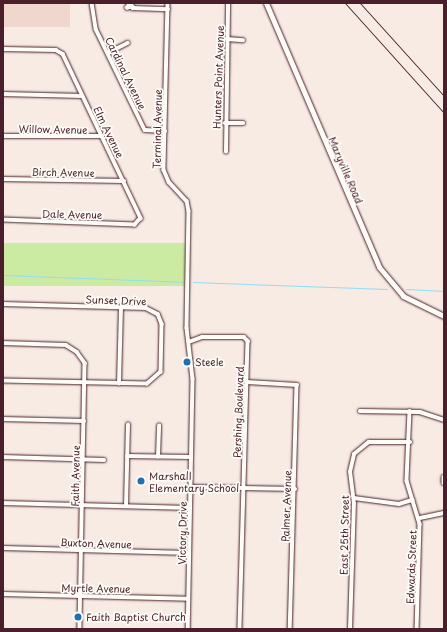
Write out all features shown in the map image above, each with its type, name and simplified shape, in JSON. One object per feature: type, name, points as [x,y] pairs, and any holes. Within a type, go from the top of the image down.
[{"type":"main road","name":"Maryville Road","points":[[266,3],[378,267],[403,296],[444,316]]},
{"type":"street","name":"Cardinal Avenue","points":[[92,3],[94,23],[145,130],[165,131]]},
{"type":"street","points":[[130,3],[133,7],[168,9]]},
{"type":"street","name":"Terminal Avenue","points":[[168,3],[165,174],[184,197],[188,208],[189,342]]},
{"type":"street","name":"Hunters Point Avenue","points":[[226,152],[225,123],[228,3]]},
{"type":"street","points":[[227,39],[244,40]]},
{"type":"street","points":[[108,53],[128,43]]},
{"type":"street","name":"Elm Avenue","points":[[3,49],[58,51],[124,181],[140,223]]},
{"type":"street","points":[[3,94],[82,96]]},
{"type":"street","points":[[225,123],[243,123]]},
{"type":"street","name":"Willow Avenue","points":[[3,136],[102,136]]},
{"type":"street","name":"Birch Avenue","points":[[3,178],[124,181]]},
{"type":"street","name":"Dale Avenue","points":[[3,220],[140,223]]},
{"type":"street","name":"Sunset Drive","points":[[3,304],[148,308],[158,314],[162,324],[162,360],[159,375],[151,383],[119,384],[3,381]]},
{"type":"street","points":[[119,384],[121,308]]},
{"type":"street","name":"Pershing Boulevard","points":[[189,342],[199,337],[247,339],[240,629]]},
{"type":"street","name":"Victory Drive","points":[[188,629],[191,486],[189,342]]},
{"type":"street","name":"Faith Avenue","points":[[3,343],[54,344],[70,347],[81,355],[85,383],[80,629]]},
{"type":"street","name":"Palmer Avenue","points":[[247,382],[296,384],[295,489],[290,629]]},
{"type":"street","points":[[360,411],[410,412],[437,415],[444,420]]},
{"type":"street","name":"Edwards Street","points":[[410,412],[410,442],[407,481],[412,500],[420,518],[417,629]]},
{"type":"street","points":[[3,419],[84,421]]},
{"type":"street","points":[[126,506],[128,425]]},
{"type":"street","points":[[158,457],[159,426]]},
{"type":"street","name":"East 25th Street","points":[[350,629],[354,498],[350,467],[359,448],[374,441],[410,442]]},
{"type":"street","points":[[127,456],[191,458]]},
{"type":"street","points":[[3,457],[104,460]]},
{"type":"street","points":[[444,477],[444,483]]},
{"type":"street","points":[[191,486],[295,489]]},
{"type":"street","points":[[354,498],[399,504],[412,500]]},
{"type":"street","points":[[3,503],[190,508]]},
{"type":"street","points":[[420,518],[444,513]]},
{"type":"street","name":"Buxton Avenue","points":[[3,548],[189,553]]},
{"type":"street","name":"Myrtle Avenue","points":[[3,594],[188,599]]},
{"type":"shaded area","points":[[3,3],[70,3],[70,27],[3,27]]},
{"type":"green space","points":[[3,243],[185,243],[185,286],[3,286]]},
{"type":"waterway","points":[[3,275],[182,282]]},
{"type":"waterway","points":[[193,282],[387,289]]},
{"type":"waterway","points":[[406,289],[444,291]]},
{"type":"railway","points":[[345,3],[444,113]]},
{"type":"railway","points":[[360,3],[444,96]]},
{"type":"place","name":"Steele","points":[[187,362]]},
{"type":"place","name":"Marshall Elementary School","points":[[141,481]]},
{"type":"place","name":"Faith Baptist Church","points":[[78,617]]}]
